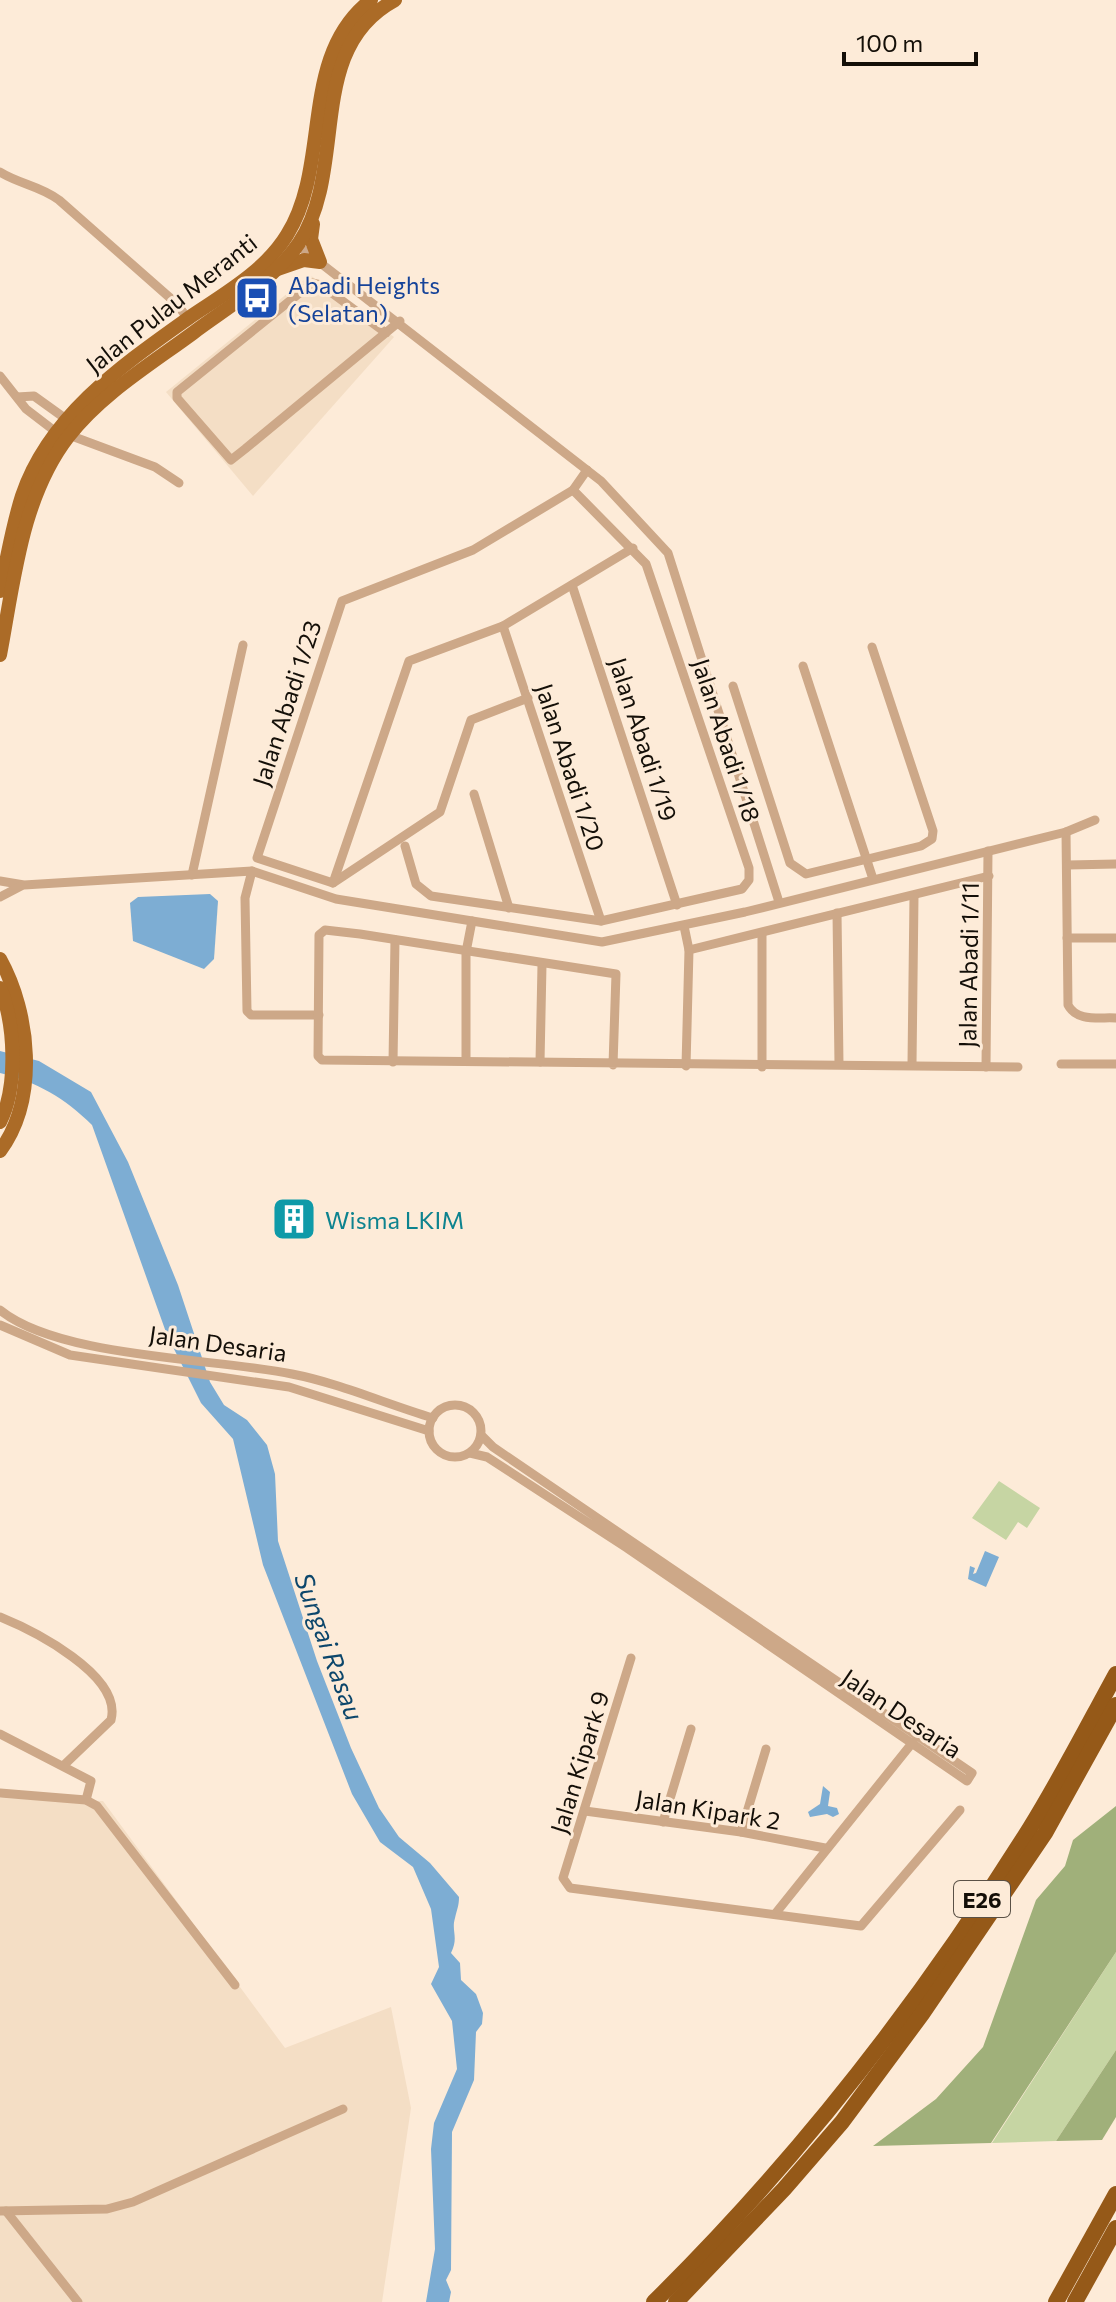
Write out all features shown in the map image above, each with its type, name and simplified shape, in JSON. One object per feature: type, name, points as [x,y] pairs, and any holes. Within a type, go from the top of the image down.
[{"type":"highway","name":"E26","points":[[676,2302],[784,2189],[1031,1827],[1116,1674]]},
{"type":"highway","name":"E26","points":[[654,2302],[835,2116],[922,2014],[1045,1833],[1116,1705]]},
{"type":"highway","points":[[1056,2302],[1116,2194]]},
{"type":"highway","points":[[1075,2302],[1116,2228]]},
{"type":"main road","name":"Jalan Pulau Meranti","points":[[0,655],[18,561],[38,487],[66,419],[103,384],[292,241],[307,190],[330,59],[341,32],[371,0]]},
{"type":"main road","name":"Jalan Pulau Meranti","points":[[0,591],[5,545],[26,485],[62,434],[271,273],[315,214],[326,173],[334,91],[341,61],[367,19],[395,0]]},
{"type":"main road","points":[[271,273],[290,263],[320,262],[311,239],[315,214]]},
{"type":"main road","points":[[0,959],[20,1003],[14,1098],[16,1120],[0,1151]]},
{"type":"main road","points":[[0,988],[20,1035]]},
{"type":"main road","points":[[0,1122],[14,1098]]},
{"type":"street","points":[[0,172],[24,186],[45,190],[59,200],[177,304],[188,319]]},
{"type":"street","points":[[292,241],[400,321],[587,470],[658,540],[674,566],[779,902]]},
{"type":"street","points":[[386,333],[321,285],[312,283],[176,395],[231,460],[386,333],[400,321]]},
{"type":"street","points":[[0,376],[26,409],[62,434],[155,467],[179,483]]},
{"type":"street","points":[[17,397],[34,396],[66,419]]},
{"type":"street","name":"Jalan Abadi 1/23","points":[[333,883],[257,858],[342,601],[473,550],[573,490],[587,470]]},
{"type":"street","name":"Jalan Abadi 1/18","points":[[405,846],[416,884],[422,891],[601,921],[742,889],[750,874],[646,564],[573,490]]},
{"type":"street","points":[[333,883],[409,661],[503,626],[633,548]]},
{"type":"street","name":"Jalan Abadi 1/19","points":[[572,585],[677,905]]},
{"type":"street","name":"Jalan Abadi 1/20","points":[[503,626],[601,921]]},
{"type":"street","points":[[192,875],[243,645]]},
{"type":"street","points":[[733,686],[790,863],[806,874],[921,846],[932,839],[933,831],[872,647]]},
{"type":"street","points":[[803,666],[873,879]]},
{"type":"street","points":[[333,883],[440,812],[471,720],[528,698]]},
{"type":"street","points":[[474,794],[509,908]]},
{"type":"street","points":[[0,881],[24,885],[252,871],[336,899],[602,942],[684,926],[1066,832],[1095,820]]},
{"type":"street","points":[[1066,832],[1070,1010],[1082,1017],[1116,1018]]},
{"type":"street","name":"Jalan Abadi 1/11","points":[[986,1067],[988,851]]},
{"type":"street","points":[[1068,865],[1116,864]]},
{"type":"street","points":[[252,871],[246,888],[245,1006],[251,1015],[319,1015]]},
{"type":"street","points":[[689,950],[989,876]]},
{"type":"street","points":[[0,897],[24,885]]},
{"type":"street","points":[[912,1064],[914,896]]},
{"type":"street","points":[[837,913],[839,1064]]},
{"type":"street","points":[[466,1061],[466,952],[472,921]]},
{"type":"street","points":[[684,926],[689,950],[686,1066]]},
{"type":"street","points":[[613,1065],[616,974],[325,930],[319,935],[318,1056],[322,1060],[540,1062],[613,1065],[762,1067],[912,1064],[1018,1067]]},
{"type":"street","points":[[762,933],[762,1067]]},
{"type":"street","points":[[1067,938],[1116,938]]},
{"type":"street","points":[[393,1062],[395,940]]},
{"type":"street","points":[[540,1062],[542,965]]},
{"type":"street","points":[[1061,1064],[1116,1064]]},
{"type":"street","name":"Jalan Desaria","points":[[0,1310],[13,1321],[68,1342],[294,1374],[433,1418],[442,1408],[462,1405],[475,1414],[481,1435],[914,1741],[967,1781],[972,1773],[914,1741],[487,1457],[470,1453],[456,1457],[441,1453],[429,1431],[289,1387],[70,1355],[8,1332],[0,1325]]},
{"type":"street","points":[[429,1431],[433,1418]]},
{"type":"street","points":[[470,1453],[481,1435]]},
{"type":"street","points":[[0,1617],[40,1633],[95,1678],[106,1694],[113,1711],[111,1720],[63,1766]]},
{"type":"street","name":"Jalan Kipark 9","points":[[631,1658],[563,1878],[570,1888],[775,1914]]},
{"type":"street","points":[[663,1822],[691,1729]]},
{"type":"street","points":[[0,1734],[91,1781],[86,1800]]},
{"type":"street","points":[[914,1741],[775,1914],[861,1926],[960,1810]]},
{"type":"street","points":[[741,1832],[766,1749]]},
{"type":"street","points":[[0,1793],[86,1800],[97,1806],[235,1985]]},
{"type":"street","name":"Jalan Kipark 2","points":[[585,1811],[741,1832],[825,1848]]},
{"type":"street","points":[[3,2211],[107,2209],[133,2202],[343,2109]]},
{"type":"street","points":[[3,2211],[78,2302]]},
{"type":"shaded area","points":[[310,275],[394,337],[253,496],[166,392]]},
{"type":"shaded area","points":[[0,1798],[103,1801],[285,2048],[391,2007],[411,2108],[382,2302],[0,2302]]},
{"type":"green space","points":[[999,1481],[1040,1508],[1027,1528],[1018,1522],[1006,1540],[972,1518]]},
{"type":"green space","points":[[1116,1806],[1116,1952],[991,2143],[873,2146],[936,2099],[983,2047],[1036,1900],[1065,1866],[1073,1840]]},
{"type":"green space","points":[[1116,1952],[1116,2050],[1056,2141],[992,2143]]},
{"type":"green space","points":[[1116,2050],[1116,2117],[1102,2140],[1056,2141]]},
{"type":"water","points":[[210,894],[218,901],[214,959],[204,969],[133,941],[130,903],[138,897]]},
{"type":"water","points":[[0,1051],[39,1061],[91,1092],[128,1162],[178,1285],[210,1382],[224,1405],[247,1420],[267,1445],[275,1474],[278,1541],[317,1661],[351,1748],[379,1808],[399,1837],[430,1863],[459,1897],[451,1953],[460,1963],[461,1980],[476,1994],[483,2013],[482,2024],[476,2032],[474,2080],[452,2132],[451,2270],[446,2280],[451,2292],[449,2302],[426,2302],[435,2249],[431,2149],[434,2123],[457,2069],[452,2021],[431,1984],[439,1967],[431,1909],[413,1867],[380,1842],[352,1794],[263,1565],[233,1439],[201,1403],[167,1335],[92,1125],[50,1092],[0,1073]]},
{"type":"water","points":[[985,1551],[999,1557],[986,1587],[968,1579],[970,1566],[975,1568],[973,1574],[976,1573]]},
{"type":"water","points":[[823,1786],[830,1792],[828,1806],[837,1808],[839,1814],[810,1817],[808,1812],[820,1804]]},
{"type":"place","name":"Abadi Heights (Selatan)","points":[[257,298]]},
{"type":"place","name":"Wisma LKIM","points":[[294,1219]]},
{"type":"water label","name":"Sungai Rasau","points":[[330,1646]]}]
